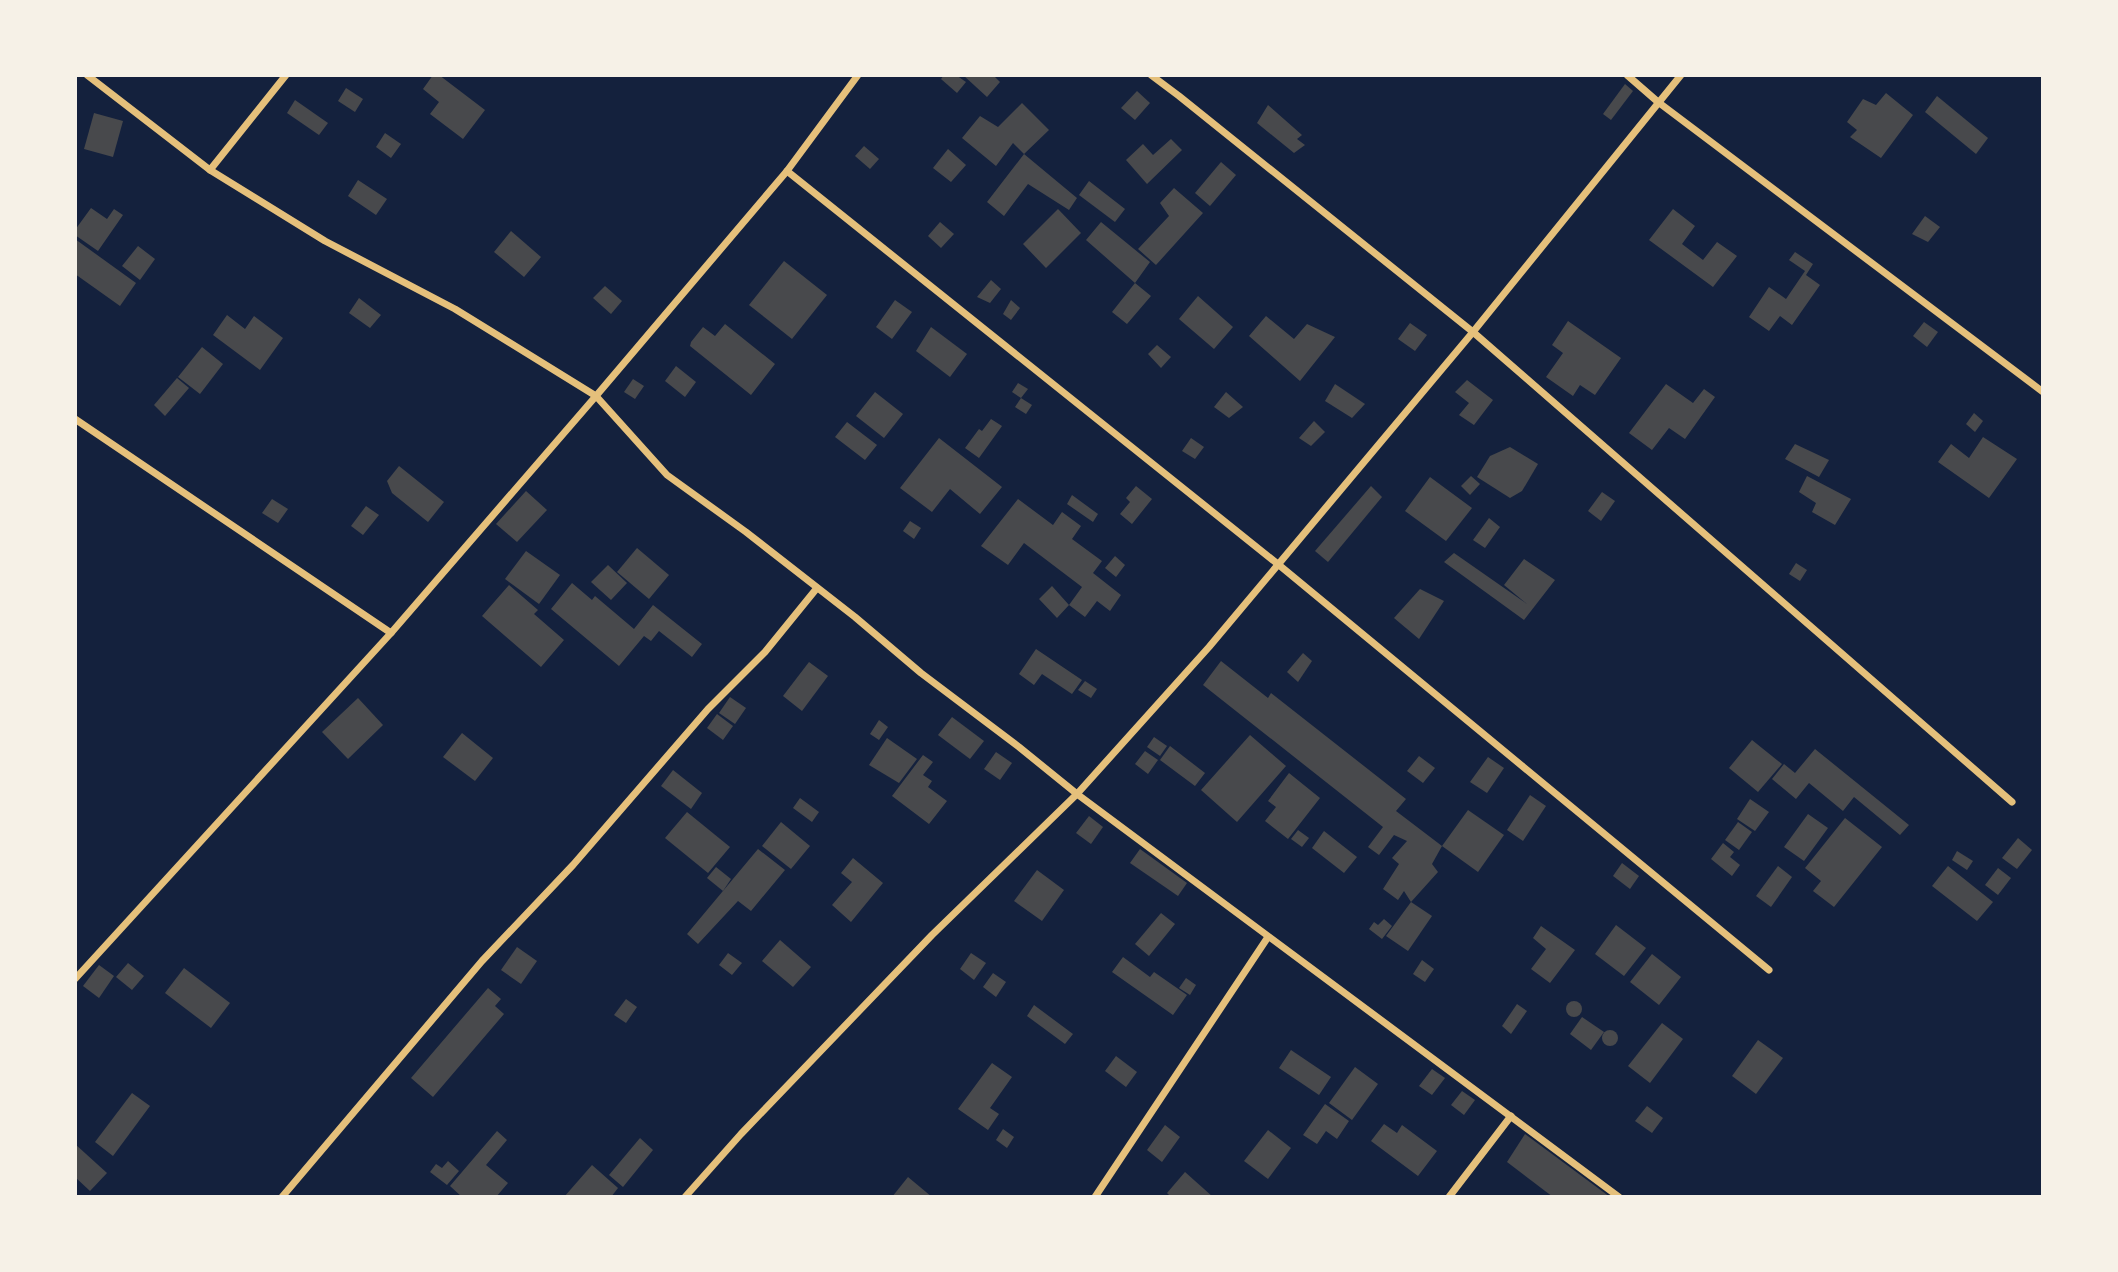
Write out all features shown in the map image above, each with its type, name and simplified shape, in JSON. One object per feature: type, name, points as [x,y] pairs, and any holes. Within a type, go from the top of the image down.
[{"type":"street","points":[[87,75],[210,170],[325,241],[455,309],[596,396],[667,475],[746,532],[920,673],[1077,794],[1619,1197]]},
{"type":"street","points":[[210,170],[286,75]]},
{"type":"street","points":[[75,979],[391,633],[787,171],[858,75]]},
{"type":"street","points":[[1151,75],[1473,332],[2012,802]]},
{"type":"street","points":[[1628,75],[1658,102],[2043,392]]},
{"type":"street","points":[[685,1197],[750,1124],[914,954],[1077,794],[1209,647],[1473,332],[1681,75]]},
{"type":"street","points":[[787,171],[1279,565],[1769,970]]},
{"type":"street","points":[[75,419],[391,633]]},
{"type":"street","points":[[282,1197],[482,961],[573,865],[708,709],[765,652],[817,588]]},
{"type":"street","points":[[1095,1197],[1268,937]]},
{"type":"street","points":[[1449,1197],[1511,1116]]},
{"type":"building","points":[[433,75],[439,75],[485,110],[463,139],[430,114],[439,102],[423,89]]},
{"type":"building","points":[[944,75],[956,75],[966,82],[957,93],[941,79]]},
{"type":"building","points":[[963,75],[993,75],[1000,82],[987,97]]},
{"type":"building","points":[[1625,84],[1633,91],[1611,120],[1603,114]]},
{"type":"building","points":[[346,88],[363,99],[355,112],[338,101]]},
{"type":"building","points":[[1137,91],[1150,103],[1135,120],[1121,108]]},
{"type":"building","points":[[1886,93],[1913,115],[1881,158],[1850,137],[1857,130],[1847,122],[1863,99],[1876,105]]},
{"type":"building","points":[[1937,96],[1988,138],[1976,154],[1925,112]]},
{"type":"building","points":[[295,100],[328,123],[319,135],[287,113]]},
{"type":"building","points":[[1022,103],[1049,130],[1024,154],[1013,143],[996,166],[962,138],[980,116],[998,127]]},
{"type":"building","points":[[1268,105],[1302,135],[1297,139],[1305,145],[1294,153],[1257,123]]},
{"type":"building","points":[[94,113],[123,121],[113,157],[84,149]]},
{"type":"building","points":[[385,133],[401,144],[391,158],[376,147]]},
{"type":"building","points":[[1171,139],[1182,150],[1147,184],[1126,160],[1143,144],[1153,155]]},
{"type":"building","points":[[864,146],[879,159],[870,169],[855,156]]},
{"type":"building","points":[[948,149],[966,165],[951,182],[933,168]]},
{"type":"building","points":[[1024,154],[1077,198],[1069,210],[1028,184],[1004,216],[987,202]]},
{"type":"building","points":[[1221,162],[1236,175],[1210,206],[1195,193]]},
{"type":"building","points":[[358,180],[387,199],[376,215],[348,196]]},
{"type":"building","points":[[1089,181],[1125,209],[1115,222],[1079,195]]},
{"type":"building","points":[[1174,188],[1203,213],[1156,265],[1138,249],[1169,216],[1160,203]]},
{"type":"building","points":[[91,208],[107,219],[114,209],[123,215],[98,251],[75,235],[75,230]]},
{"type":"building","points":[[1058,209],[1081,233],[1046,268],[1023,244]]},
{"type":"building","points":[[1673,209],[1695,226],[1682,244],[1703,260],[1717,242],[1737,256],[1713,287],[1649,240]]},
{"type":"building","points":[[1925,216],[1940,227],[1928,242],[1912,234]]},
{"type":"building","points":[[940,222],[954,234],[941,248],[928,236]]},
{"type":"building","points":[[1101,222],[1150,262],[1135,283],[1086,240]]},
{"type":"building","points":[[511,231],[541,257],[524,277],[494,252]]},
{"type":"building","points":[[75,239],[136,283],[120,306],[75,274]]},
{"type":"building","points":[[138,246],[155,259],[140,280],[122,266]]},
{"type":"building","points":[[1795,252],[1813,264],[1806,275],[1820,285],[1792,325],[1780,316],[1769,331],[1749,317],[1769,287],[1786,299],[1805,271],[1789,260]]},
{"type":"building","points":[[784,261],[827,295],[792,339],[749,305]]},
{"type":"building","points":[[991,280],[1001,289],[990,303],[977,297]]},
{"type":"building","points":[[1135,283],[1151,296],[1127,324],[1112,312]]},
{"type":"building","points":[[605,286],[622,301],[611,314],[593,298]]},
{"type":"building","points":[[1198,296],[1233,327],[1214,349],[1179,319]]},
{"type":"building","points":[[359,298],[381,315],[370,328],[349,313]]},
{"type":"building","points":[[895,300],[912,312],[892,339],[876,327]]},
{"type":"building","points":[[1011,300],[1020,308],[1011,320],[1003,314]]},
{"type":"building","points":[[227,315],[245,329],[254,316],[283,338],[260,370],[213,335]]},
{"type":"building","points":[[1266,316],[1294,339],[1307,324],[1335,337],[1300,381],[1249,336]]},
{"type":"building","points":[[1568,321],[1621,358],[1595,395],[1580,385],[1573,396],[1546,377],[1563,353],[1552,345]]},
{"type":"building","points":[[1924,322],[1938,332],[1927,347],[1913,336]]},
{"type":"building","points":[[1410,323],[1427,335],[1415,351],[1398,339]]},
{"type":"building","points":[[725,324],[775,364],[751,395],[690,346],[703,327],[715,336]]},
{"type":"building","points":[[931,327],[967,354],[950,377],[916,351]]},
{"type":"building","points":[[1157,345],[1171,357],[1161,368],[1148,354]]},
{"type":"building","points":[[202,347],[223,364],[200,394],[178,377]]},
{"type":"building","points":[[676,366],[696,382],[685,397],[665,381]]},
{"type":"building","points":[[177,378],[189,388],[165,416],[154,405]]},
{"type":"building","points":[[633,379],[644,386],[635,399],[624,392]]},
{"type":"building","points":[[1467,380],[1493,400],[1474,425],[1459,415],[1469,403],[1455,392]]},
{"type":"building","points":[[1018,383],[1028,389],[1021,398],[1012,392]]},
{"type":"building","points":[[1335,384],[1365,404],[1352,418],[1325,401]]},
{"type":"building","points":[[1666,384],[1693,403],[1704,389],[1715,397],[1685,439],[1669,428],[1652,450],[1629,433]]},
{"type":"building","points":[[875,392],[903,414],[884,438],[856,416]]},
{"type":"building","points":[[1226,392],[1243,407],[1229,418],[1214,407]]},
{"type":"building","points":[[1021,398],[1032,405],[1026,414],[1015,407]]},
{"type":"building","points":[[1974,413],[1983,421],[1975,432],[1966,424]]},
{"type":"building","points":[[991,419],[1002,426],[979,458],[965,448],[979,429],[982,431]]},
{"type":"building","points":[[1314,421],[1325,432],[1311,446],[1299,438]]},
{"type":"building","points":[[847,422],[877,445],[865,460],[835,437]]},
{"type":"building","points":[[1983,437],[2017,459],[1989,498],[1938,462],[1951,444],[1969,458]]},
{"type":"building","points":[[939,438],[1002,487],[980,514],[950,489],[932,512],[900,488]]},
{"type":"building","points":[[1191,438],[1204,447],[1195,459],[1182,451]]},
{"type":"building","points":[[1795,444],[1829,460],[1819,477],[1785,459]]},
{"type":"building","points":[[1510,447],[1538,464],[1522,491],[1510,498],[1477,477],[1490,456]]},
{"type":"building","points":[[399,466],[444,502],[428,522],[392,493],[387,481]]},
{"type":"building","points":[[1471,476],[1480,484],[1470,495],[1461,486]]},
{"type":"building","points":[[1807,476],[1851,499],[1835,525],[1812,512],[1816,503],[1799,492]]},
{"type":"building","points":[[1430,477],[1472,508],[1446,541],[1405,511]]},
{"type":"building","points":[[1136,486],[1152,499],[1132,524],[1120,514],[1130,502],[1126,498]]},
{"type":"building","points":[[1371,486],[1382,497],[1328,562],[1315,551]]},
{"type":"building","points":[[526,491],[547,510],[517,542],[496,524]]},
{"type":"building","points":[[1602,492],[1615,501],[1601,521],[1588,511]]},
{"type":"building","points":[[1072,495],[1098,514],[1093,522],[1067,504]]},
{"type":"building","points":[[272,499],[288,509],[278,523],[262,513]]},
{"type":"building","points":[[1018,499],[1053,525],[1062,512],[1081,526],[1072,539],[1102,561],[1093,573],[1121,595],[1110,611],[1097,601],[1085,617],[1069,605],[1082,587],[1024,543],[1008,565],[981,546]]},
{"type":"building","points":[[366,506],[379,515],[363,535],[351,526]]},
{"type":"building","points":[[1489,518],[1500,527],[1485,548],[1473,540]]},
{"type":"building","points":[[910,521],[921,528],[914,539],[903,531]]},
{"type":"building","points":[[637,548],[669,575],[649,599],[617,572]]},
{"type":"building","points":[[526,551],[560,575],[539,604],[505,579]]},
{"type":"building","points":[[1454,553],[1527,604],[1504,585],[1524,559],[1555,580],[1524,620],[1444,562]]},
{"type":"building","points":[[1115,556],[1125,565],[1116,577],[1105,568]]},
{"type":"building","points":[[1796,563],[1807,570],[1800,581],[1789,574]]},
{"type":"building","points":[[608,565],[627,583],[611,600],[591,582]]},
{"type":"building","points":[[572,583],[592,600],[595,596],[634,629],[653,605],[702,644],[692,657],[659,631],[651,641],[644,636],[619,666],[551,609]]},
{"type":"building","points":[[509,585],[538,610],[534,614],[564,640],[541,667],[482,616]]},
{"type":"building","points":[[1052,586],[1069,605],[1057,618],[1039,599]]},
{"type":"building","points":[[1420,589],[1444,601],[1419,639],[1394,618]]},
{"type":"building","points":[[1036,649],[1082,680],[1072,694],[1042,674],[1034,685],[1019,674]]},
{"type":"building","points":[[1303,653],[1312,661],[1298,682],[1287,672]]},
{"type":"building","points":[[1221,661],[1268,698],[1271,693],[1406,799],[1396,811],[1442,846],[1432,864],[1438,872],[1411,902],[1404,891],[1398,900],[1383,889],[1399,864],[1392,858],[1407,841],[1394,835],[1379,855],[1368,847],[1383,827],[1203,685]]},
{"type":"building","points":[[809,662],[828,676],[802,711],[783,696]]},
{"type":"building","points":[[1085,681],[1097,689],[1091,698],[1078,690]]},
{"type":"building","points":[[730,697],[746,708],[735,724],[719,713]]},
{"type":"building","points":[[358,698],[383,725],[348,759],[322,732]]},
{"type":"building","points":[[717,714],[733,726],[723,740],[707,728]]},
{"type":"building","points":[[952,717],[984,741],[970,759],[938,735]]},
{"type":"building","points":[[879,720],[888,727],[879,740],[870,734]]},
{"type":"building","points":[[462,733],[493,758],[475,781],[443,757]]},
{"type":"building","points":[[1250,735],[1286,766],[1237,822],[1201,790]]},
{"type":"building","points":[[1154,737],[1167,746],[1160,756],[1147,747]]},
{"type":"building","points":[[887,738],[917,759],[899,783],[869,765]]},
{"type":"building","points":[[1752,740],[1782,764],[1758,792],[1729,768]]},
{"type":"building","points":[[1170,746],[1205,773],[1195,786],[1160,760]]},
{"type":"building","points":[[1815,749],[1909,825],[1900,835],[1854,797],[1843,811],[1809,783],[1796,799],[1772,779],[1784,764],[1795,773]]},
{"type":"building","points":[[1145,751],[1158,760],[1148,774],[1135,764]]},
{"type":"building","points":[[996,752],[1012,763],[1000,780],[984,769]]},
{"type":"building","points":[[923,755],[933,762],[923,775],[932,781],[928,787],[947,801],[929,824],[892,796]]},
{"type":"building","points":[[1419,756],[1435,768],[1423,783],[1407,771]]},
{"type":"building","points":[[1488,757],[1504,768],[1487,793],[1470,782]]},
{"type":"building","points":[[673,770],[702,793],[691,809],[661,786]]},
{"type":"building","points":[[1289,773],[1320,798],[1288,839],[1265,821],[1276,807],[1268,801]]},
{"type":"building","points":[[1530,795],[1546,806],[1523,841],[1507,830]]},
{"type":"building","points":[[800,798],[819,812],[812,822],[793,808]]},
{"type":"building","points":[[1750,799],[1769,812],[1755,831],[1737,819]]},
{"type":"building","points":[[1468,810],[1504,835],[1478,872],[1442,846]]},
{"type":"building","points":[[687,812],[730,847],[708,873],[665,838]]},
{"type":"building","points":[[1808,814],[1828,828],[1804,861],[1784,847]]},
{"type":"building","points":[[1089,816],[1103,827],[1091,844],[1076,833]]},
{"type":"building","points":[[1845,818],[1882,847],[1834,907],[1813,891],[1821,881],[1805,868]]},
{"type":"building","points":[[781,822],[810,846],[791,869],[762,846]]},
{"type":"building","points":[[1738,822],[1752,832],[1739,850],[1725,840]]},
{"type":"building","points":[[1298,830],[1309,838],[1302,847],[1291,839]]},
{"type":"building","points":[[1324,831],[1357,857],[1344,873],[1312,848]]},
{"type":"building","points":[[2018,838],[2032,850],[2017,869],[2002,858]]},
{"type":"building","points":[[1723,843],[1734,852],[1730,857],[1740,865],[1732,876],[1711,859]]},
{"type":"building","points":[[758,849],[785,870],[751,911],[738,901],[698,944],[687,934]]},
{"type":"building","points":[[1140,849],[1187,883],[1178,896],[1130,863]]},
{"type":"building","points":[[1957,851],[1973,861],[1967,870],[1952,860]]},
{"type":"building","points":[[853,858],[883,883],[851,922],[832,905],[852,882],[841,873]]},
{"type":"building","points":[[1622,863],[1639,876],[1630,889],[1613,876]]},
{"type":"building","points":[[1778,866],[1792,877],[1771,907],[1756,896]]},
{"type":"building","points":[[1948,866],[1993,902],[1977,921],[1932,886]]},
{"type":"building","points":[[716,867],[731,879],[723,891],[707,878]]},
{"type":"building","points":[[1998,868],[2011,878],[1998,895],[1985,885]]},
{"type":"building","points":[[1037,870],[1064,890],[1042,921],[1014,901]]},
{"type":"building","points":[[1411,902],[1432,916],[1408,951],[1386,936]]},
{"type":"building","points":[[1161,913],[1175,924],[1149,956],[1135,944]]},
{"type":"building","points":[[1384,919],[1392,926],[1382,939],[1369,929],[1374,922],[1378,925]]},
{"type":"building","points":[[1616,925],[1646,948],[1624,976],[1595,954]]},
{"type":"building","points":[[1541,926],[1575,950],[1550,983],[1531,969],[1546,949],[1533,938]]},
{"type":"building","points":[[780,940],[811,967],[793,987],[762,961]]},
{"type":"building","points":[[517,947],[537,961],[521,984],[501,970]]},
{"type":"building","points":[[728,953],[742,963],[732,975],[719,965]]},
{"type":"building","points":[[971,953],[986,963],[974,980],[960,969]]},
{"type":"building","points":[[1652,954],[1681,977],[1659,1005],[1630,982]]},
{"type":"building","points":[[1123,957],[1150,977],[1154,972],[1187,995],[1173,1015],[1112,972]]},
{"type":"building","points":[[1422,960],[1434,969],[1425,982],[1413,974]]},
{"type":"building","points":[[128,963],[144,976],[132,990],[116,977]]},
{"type":"building","points":[[99,965],[114,976],[99,998],[83,986]]},
{"type":"building","points":[[184,968],[230,1003],[211,1028],[165,993]]},
{"type":"building","points":[[993,973],[1006,982],[996,997],[983,987]]},
{"type":"building","points":[[1186,978],[1196,985],[1190,995],[1179,988]]},
{"type":"building","points":[[488,988],[501,999],[495,1006],[504,1014],[433,1097],[411,1078]]},
{"type":"building","points":[[626,999],[637,1007],[626,1023],[614,1015]]},
{"type":"building","points":[[1571,1001],[1577,1001],[1582,1009],[1580,1015],[1571,1017],[1566,1012],[1566,1006]]},
{"type":"building","points":[[1517,1004],[1527,1011],[1511,1034],[1502,1026]]},
{"type":"building","points":[[1034,1005],[1073,1034],[1065,1044],[1027,1016]]},
{"type":"building","points":[[1582,1017],[1604,1032],[1591,1050],[1570,1034]]},
{"type":"building","points":[[1662,1023],[1683,1039],[1650,1083],[1628,1066]]},
{"type":"building","points":[[1607,1030],[1613,1030],[1618,1038],[1616,1044],[1607,1046],[1602,1041],[1602,1035]]},
{"type":"building","points":[[1758,1040],[1783,1058],[1756,1094],[1732,1076]]},
{"type":"building","points":[[1291,1050],[1331,1077],[1319,1095],[1279,1068]]},
{"type":"building","points":[[1116,1056],[1137,1072],[1126,1087],[1105,1071]]},
{"type":"building","points":[[992,1063],[1012,1077],[990,1108],[999,1114],[988,1130],[958,1109]]},
{"type":"building","points":[[1355,1067],[1378,1084],[1352,1120],[1329,1103]]},
{"type":"building","points":[[1432,1069],[1445,1078],[1432,1095],[1419,1086]]},
{"type":"building","points":[[1462,1091],[1475,1100],[1464,1115],[1451,1105]]},
{"type":"building","points":[[132,1093],[150,1106],[113,1156],[95,1142]]},
{"type":"building","points":[[1325,1104],[1349,1121],[1337,1139],[1326,1131],[1317,1144],[1303,1135]]},
{"type":"building","points":[[1647,1106],[1663,1118],[1652,1133],[1635,1121]]},
{"type":"building","points":[[1384,1124],[1397,1133],[1402,1125],[1437,1151],[1418,1176],[1371,1141]]},
{"type":"building","points":[[1165,1125],[1180,1137],[1162,1162],[1147,1150]]},
{"type":"building","points":[[1003,1129],[1014,1137],[1007,1148],[996,1140]]},
{"type":"building","points":[[1268,1130],[1291,1148],[1268,1179],[1244,1161]]},
{"type":"building","points":[[497,1131],[507,1140],[486,1165],[508,1183],[496,1197],[462,1197],[450,1186]]},
{"type":"building","points":[[1525,1134],[1610,1197],[1553,1197],[1507,1162]]},
{"type":"building","points":[[640,1138],[653,1150],[623,1187],[609,1175]]},
{"type":"building","points":[[75,1144],[107,1173],[90,1191],[75,1177]]},
{"type":"building","points":[[448,1161],[459,1171],[447,1185],[430,1172],[436,1164],[442,1168]]},
{"type":"building","points":[[592,1165],[618,1188],[611,1197],[564,1197]]},
{"type":"building","points":[[1185,1172],[1213,1197],[1171,1197],[1167,1193]]},
{"type":"building","points":[[908,1177],[932,1197],[892,1197]]}]
